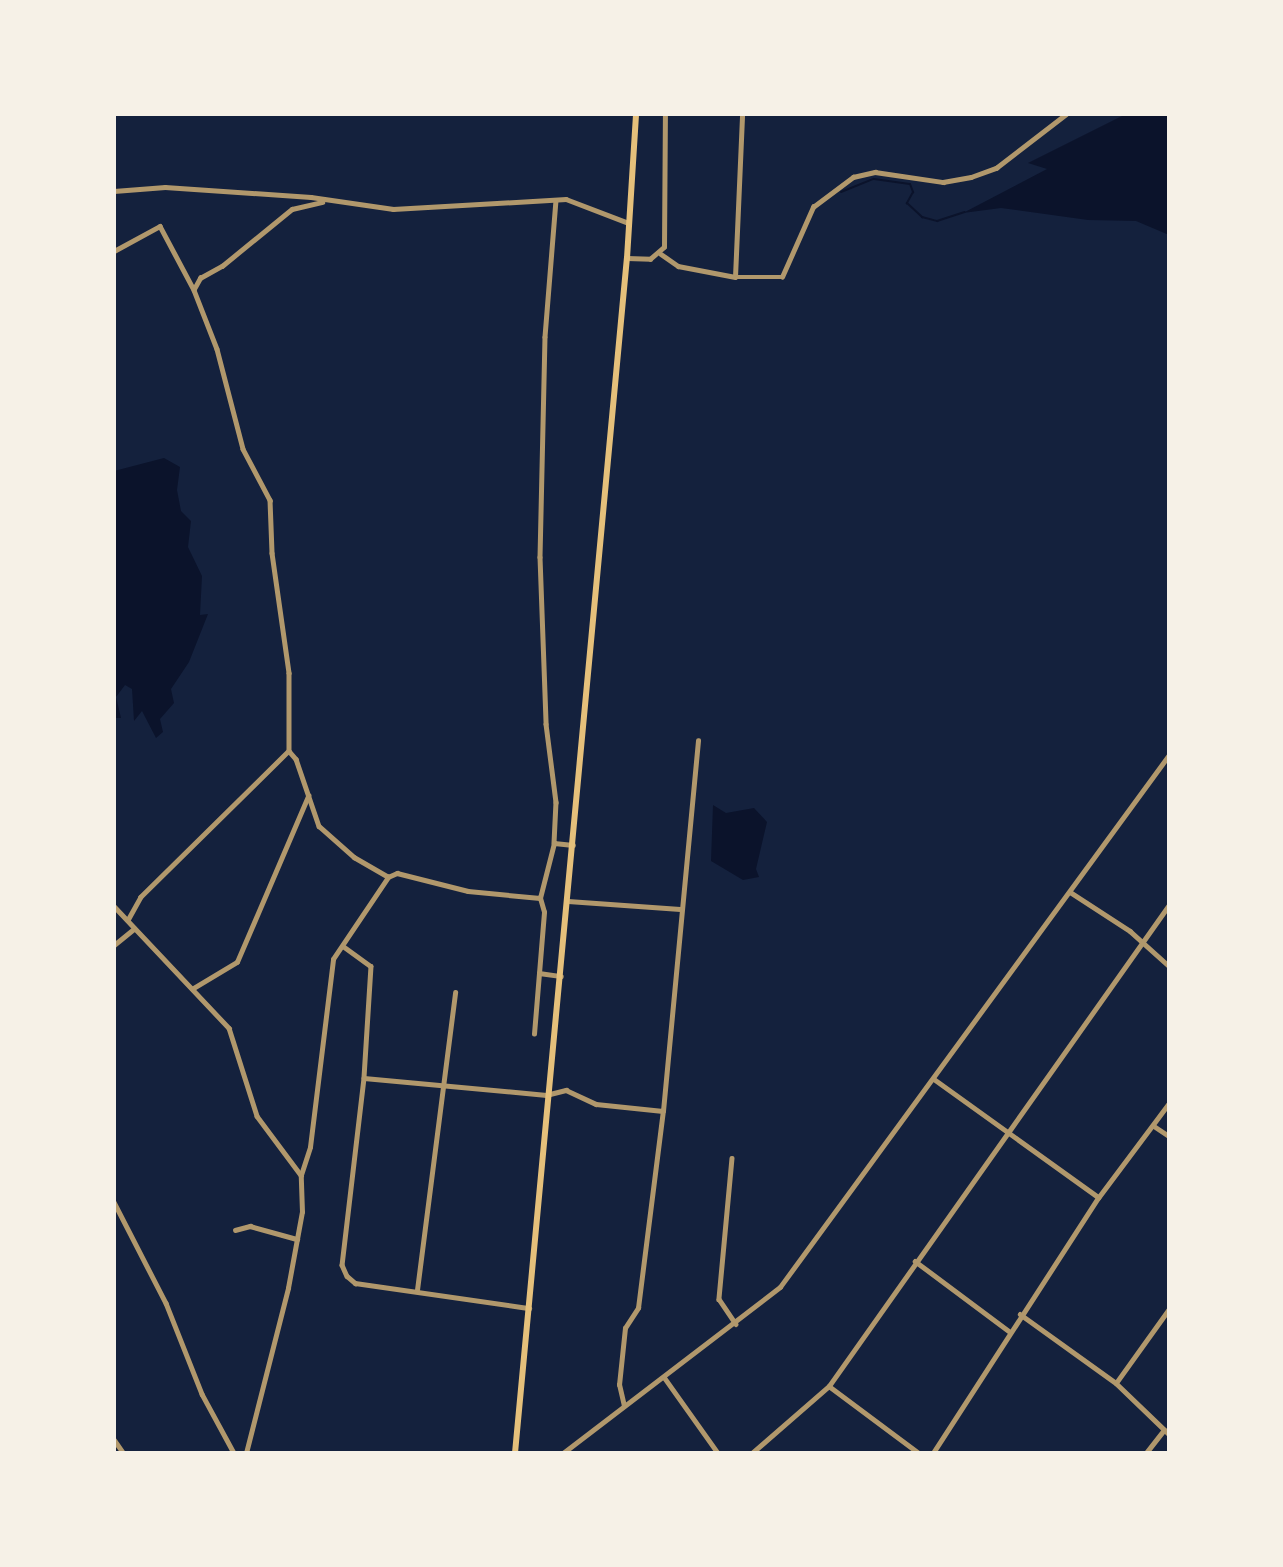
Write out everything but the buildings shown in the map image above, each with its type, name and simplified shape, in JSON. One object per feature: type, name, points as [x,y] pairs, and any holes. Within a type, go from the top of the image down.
[{"type":"main road","points":[[515,1453],[545,1162],[546,1095],[562,976],[574,845],[627,258],[636,114]]},
{"type":"street","points":[[661,254],[665,114]]},
{"type":"street","points":[[735,277],[742,114]]},
{"type":"street","points":[[661,254],[678,266],[735,277],[786,275],[813,207],[853,177],[875,172],[943,182],[971,177],[996,168],[1066,114]]},
{"type":"street","points":[[114,191],[165,187],[393,209],[566,199],[629,223]]},
{"type":"street","points":[[534,1034],[544,912],[540,898],[554,844],[556,802],[546,724],[539,503],[545,337],[556,200]]},
{"type":"street","points":[[194,290],[200,278],[222,266],[292,209],[323,202]]},
{"type":"street","points":[[114,251],[160,226],[194,290],[217,349],[243,449],[270,500],[272,552],[289,673],[289,751],[319,827],[354,857],[388,877]]},
{"type":"street","points":[[627,258],[650,260],[661,254]]},
{"type":"street","points":[[624,1406],[619,1385],[625,1328],[638,1308],[656,1137],[663,1111],[698,741]]},
{"type":"street","points":[[128,920],[141,897],[289,751]]},
{"type":"street","points":[[563,1453],[736,1324],[780,1287],[1169,755]]},
{"type":"street","points":[[192,989],[237,962],[308,796]]},
{"type":"street","points":[[554,844],[574,845]]},
{"type":"street","points":[[246,1453],[297,1239],[301,1175],[310,1147],[333,959],[388,877],[397,873],[468,891],[540,898]]},
{"type":"street","points":[[1070,892],[1143,942],[1169,966]]},
{"type":"street","points":[[568,901],[680,909]]},
{"type":"street","points":[[114,905],[229,1028],[257,1116],[301,1175]]},
{"type":"street","points":[[752,1453],[829,1386],[1169,905]]},
{"type":"street","points":[[114,945],[134,929]]},
{"type":"street","points":[[344,946],[371,966],[364,1078],[342,1265],[355,1283],[530,1308]]},
{"type":"street","points":[[539,973],[562,976]]},
{"type":"street","points":[[417,1290],[455,992]]},
{"type":"street","points":[[364,1078],[546,1095],[566,1090],[596,1104],[663,1111]]},
{"type":"street","points":[[934,1079],[1098,1198]]},
{"type":"street","points":[[933,1453],[971,1400],[1009,1331],[1098,1198],[1169,1103]]},
{"type":"street","points":[[1154,1126],[1169,1136]]},
{"type":"street","points":[[732,1158],[719,1299],[736,1324]]},
{"type":"street","points":[[114,1202],[166,1303],[202,1394],[234,1453]]},
{"type":"street","points":[[235,1230],[250,1226],[297,1239]]},
{"type":"street","points":[[915,1261],[1009,1331]]},
{"type":"street","points":[[1116,1383],[1169,1310]]},
{"type":"street","points":[[1020,1314],[1116,1383],[1167,1432],[1146,1453]]},
{"type":"street","points":[[664,1377],[718,1453]]},
{"type":"street","points":[[829,1386],[919,1453]]},
{"type":"street","points":[[114,1440],[122,1453]]},
{"type":"water","points":[[1126,114],[1169,114],[1169,235],[1136,221],[1088,220],[1001,208],[963,213],[1047,169],[1028,163]]},
{"type":"water","points":[[164,458],[180,467],[177,490],[181,511],[191,521],[188,547],[202,576],[200,615],[208,614],[189,662],[171,689],[174,703],[160,719],[163,732],[156,738],[142,711],[134,721],[132,689],[125,685],[116,697],[121,718],[114,718],[114,471]]},
{"type":"water","points":[[713,805],[726,813],[754,808],[767,822],[756,869],[759,877],[743,880],[711,861]]},
{"type":"waterway","points":[[841,192],[874,179],[910,184],[913,192],[907,203],[922,217],[937,221],[965,212]]}]
